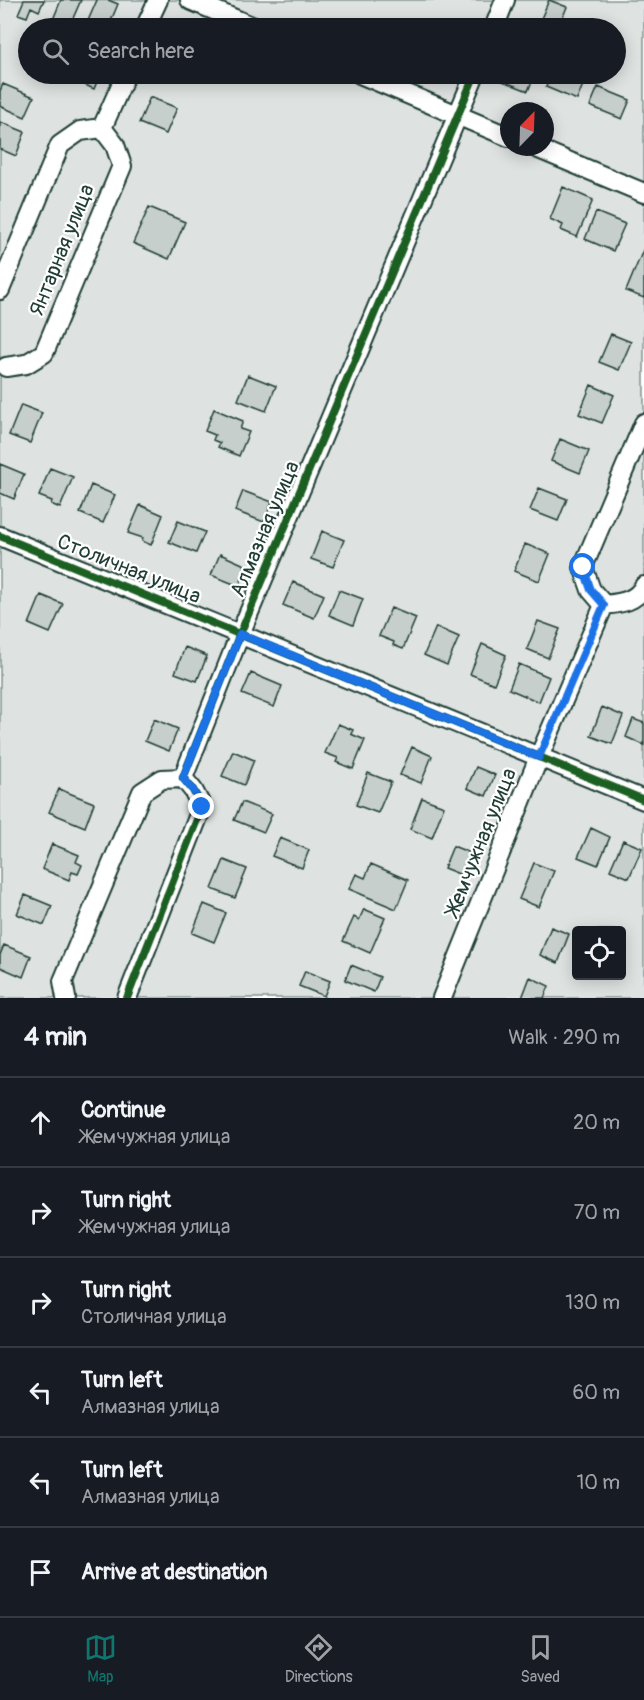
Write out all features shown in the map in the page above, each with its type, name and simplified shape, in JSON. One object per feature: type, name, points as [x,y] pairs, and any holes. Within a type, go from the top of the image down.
[{"type":"street","points":[[150,18],[158,0]]},
{"type":"street","points":[[189,0],[232,18]]},
{"type":"street","points":[[498,18],[506,0]]},
{"type":"street","points":[[102,128],[122,84]]},
{"type":"street","points":[[383,84],[500,133]]},
{"type":"street","name":"Алмазная улица","points":[[183,778],[240,634],[472,84]]},
{"type":"street","name":"Янтарная улица","points":[[0,290],[60,145],[80,131],[102,128],[115,144],[122,166],[44,353],[26,364],[2,370]]},
{"type":"street","points":[[554,155],[644,193]]},
{"type":"street","points":[[644,423],[583,567],[591,590],[604,605],[625,603],[644,586]]},
{"type":"street","name":"Столичная улица","points":[[0,536],[644,800]]},
{"type":"street","name":"Жемчужная улица","points":[[442,998],[539,757],[604,605]]},
{"type":"street","points":[[66,998],[63,981],[142,792],[162,779],[183,778],[202,807],[127,998]]},
{"type":"shaded area","points":[[0,0],[644,0],[644,998],[0,998]]},
{"type":"building","points":[[24,0],[44,0],[39,11],[31,7],[27,17],[18,14]]},
{"type":"building","points":[[61,0],[81,0],[73,18],[54,18]]},
{"type":"building","points":[[97,0],[108,0],[118,4],[112,18],[89,18]]},
{"type":"building","points":[[549,0],[567,7],[562,18],[541,18]]},
{"type":"building","points":[[3,84],[34,97],[25,117],[0,106],[0,91]]},
{"type":"building","points":[[83,84],[96,84],[94,89]]},
{"type":"building","points":[[510,84],[531,84],[528,91]]},
{"type":"building","points":[[547,84],[583,84],[577,100],[546,87]]},
{"type":"building","points":[[598,87],[630,100],[622,119],[590,106]]},
{"type":"building","points":[[150,97],[177,108],[166,134],[139,123]]},
{"type":"building","points":[[0,122],[25,132],[16,156],[0,149]]},
{"type":"building","points":[[563,187],[593,200],[577,237],[561,230],[563,225],[550,219]]},
{"type":"building","points":[[149,207],[185,222],[169,259],[133,243]]},
{"type":"building","points":[[596,212],[625,224],[613,251],[585,239]]},
{"type":"building","points":[[644,251],[644,298],[626,291]]},
{"type":"building","points":[[611,334],[631,342],[619,370],[599,362]]},
{"type":"building","points":[[248,375],[276,386],[266,411],[238,400]]},
{"type":"building","points":[[591,385],[614,395],[602,423],[579,414]]},
{"type":"building","points":[[21,405],[42,413],[30,443],[9,435]]},
{"type":"building","points":[[214,409],[243,421],[240,429],[249,432],[239,456],[218,447],[220,443],[213,440],[215,435],[205,431]]},
{"type":"building","points":[[560,439],[589,451],[580,473],[551,461]]},
{"type":"building","points":[[0,464],[24,474],[14,499],[0,493]]},
{"type":"building","points":[[50,468],[73,477],[60,508],[51,504],[52,501],[39,496]]},
{"type":"building","points":[[91,485],[115,495],[103,523],[80,513]]},
{"type":"building","points":[[539,488],[567,499],[558,521],[530,510]]},
{"type":"building","points":[[243,491],[272,502],[264,522],[235,511]]},
{"type":"building","points":[[140,505],[163,515],[151,545],[142,541],[143,538],[128,533]]},
{"type":"building","points":[[178,521],[205,532],[196,553],[169,542]]},
{"type":"building","points":[[322,531],[344,540],[333,567],[311,559]]},
{"type":"building","points":[[525,544],[550,554],[539,581],[514,571]]},
{"type":"building","points":[[220,554],[247,566],[239,586],[211,575]]},
{"type":"building","points":[[293,582],[324,595],[314,618],[283,605]]},
{"type":"building","points":[[339,590],[363,599],[353,625],[329,615]]},
{"type":"building","points":[[41,595],[63,604],[50,633],[29,624]]},
{"type":"building","points":[[391,608],[416,618],[403,649],[393,645],[394,642],[379,636]]},
{"type":"building","points":[[538,621],[560,629],[548,658],[527,649]]},
{"type":"building","points":[[436,627],[459,637],[447,665],[424,655]]},
{"type":"building","points":[[482,644],[506,655],[494,684],[470,674]]},
{"type":"building","points":[[185,647],[207,656],[197,681],[175,673]]},
{"type":"building","points":[[519,664],[549,677],[539,702],[509,689]]},
{"type":"building","points":[[251,673],[282,686],[274,707],[242,694]]},
{"type":"building","points":[[602,707],[623,716],[612,744],[591,736]]},
{"type":"building","points":[[154,719],[178,729],[169,751],[145,741]]},
{"type":"building","points":[[633,719],[644,723],[644,745],[626,737]]},
{"type":"building","points":[[338,724],[353,730],[351,734],[365,740],[353,769],[336,762],[338,758],[325,753]]},
{"type":"building","points":[[412,747],[432,756],[421,783],[400,775]]},
{"type":"building","points":[[233,751],[254,760],[244,785],[222,776]]},
{"type":"building","points":[[476,767],[495,775],[486,796],[467,788]]},
{"type":"building","points":[[368,773],[391,782],[378,813],[356,805]]},
{"type":"building","points":[[59,789],[94,803],[85,827],[49,812]]},
{"type":"building","points":[[422,798],[444,806],[432,838],[410,829]]},
{"type":"building","points":[[242,802],[272,814],[264,832],[234,820]]},
{"type":"building","points":[[591,828],[610,837],[598,865],[578,857]]},
{"type":"building","points":[[280,838],[309,850],[302,868],[272,856]]},
{"type":"building","points":[[623,840],[642,848],[629,878],[610,870]]},
{"type":"building","points":[[52,844],[79,855],[76,862],[82,865],[78,874],[72,872],[69,880],[42,869]]},
{"type":"building","points":[[453,846],[473,854],[464,876],[444,868]]},
{"type":"building","points":[[224,860],[247,869],[235,898],[212,889]]},
{"type":"building","points":[[534,863],[554,871],[539,907],[519,899]]},
{"type":"building","points":[[371,864],[408,880],[396,909],[349,889],[356,874],[365,878]]},
{"type":"building","points":[[25,895],[52,906],[44,925],[17,914]]},
{"type":"building","points":[[204,904],[226,913],[214,942],[192,933]]},
{"type":"building","points":[[364,909],[385,918],[370,953],[343,941],[354,917],[359,920]]},
{"type":"building","points":[[551,927],[569,934],[558,963],[540,955]]},
{"type":"building","points":[[4,945],[31,956],[23,977],[0,967],[0,955]]},
{"type":"building","points":[[351,965],[380,977],[374,992],[345,980]]},
{"type":"building","points":[[305,971],[330,981],[324,996],[299,986]]},
{"type":"building","points":[[530,977],[549,986],[544,998],[522,998]]},
{"type":"cycle path","points":[[127,998],[202,807],[183,778],[240,634],[471,84]]},
{"type":"cycle path","points":[[0,536],[644,800]]},
{"type":"route","points":[[202,807],[183,778],[240,634],[539,757],[604,605],[591,590],[583,567]]}]
